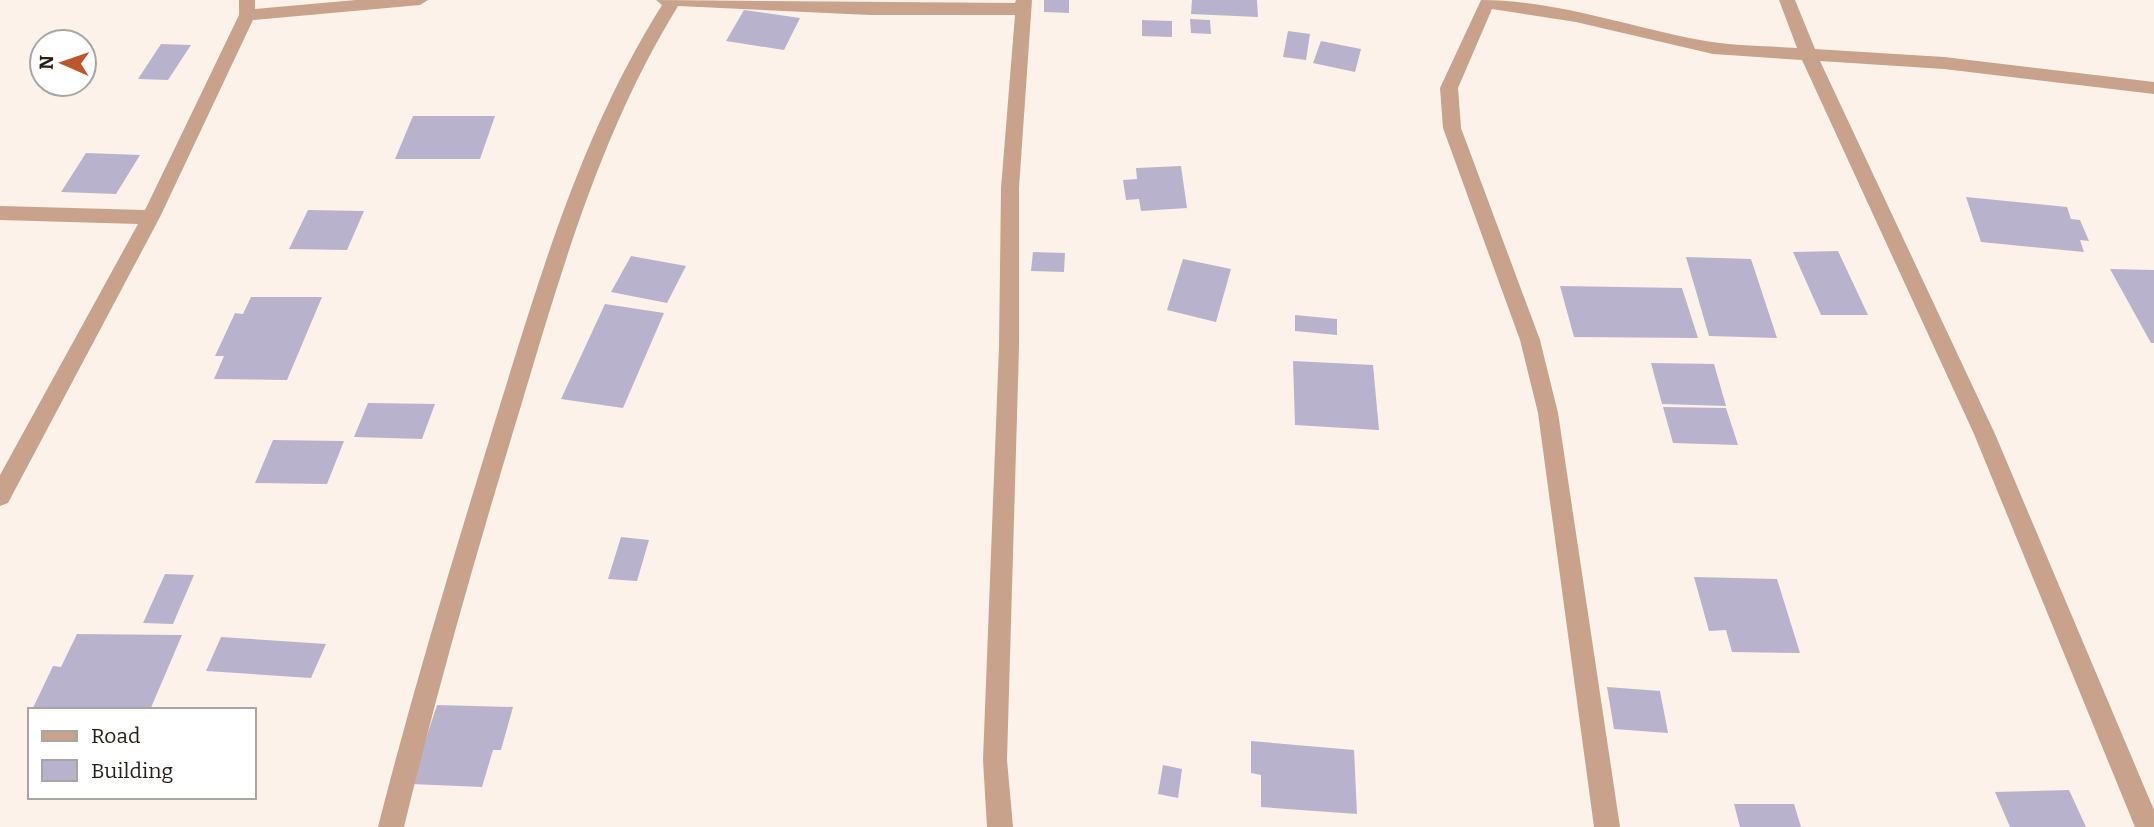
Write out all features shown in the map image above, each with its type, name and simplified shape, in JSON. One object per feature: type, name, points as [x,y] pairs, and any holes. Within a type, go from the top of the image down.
[{"type":"street","points":[[0,496],[150,217],[247,7],[420,0]]},
{"type":"street","points":[[664,0],[870,9],[1024,4],[1010,188],[1009,347],[995,760],[1000,827]]},
{"type":"street","points":[[1787,0],[1807,56],[1879,200],[2011,491],[2148,827]]},
{"type":"street","points":[[391,827],[412,740],[466,550],[560,245],[615,102],[673,1]]},
{"type":"street","points":[[1607,827],[1548,413],[1531,340],[1452,128],[1449,88],[1488,4],[1576,16],[1713,48],[2026,71],[2154,89]]},
{"type":"street","points":[[0,213],[150,217]]},
{"type":"building","points":[[1044,0],[1069,0],[1069,13],[1044,12]]},
{"type":"building","points":[[1192,0],[1257,0],[1258,17],[1191,14]]},
{"type":"building","points":[[744,10],[800,18],[784,50],[726,41]]},
{"type":"building","points":[[1190,19],[1210,20],[1211,34],[1191,33]]},
{"type":"building","points":[[1142,20],[1172,21],[1172,37],[1142,36]]},
{"type":"building","points":[[1288,31],[1310,34],[1306,60],[1283,57]]},
{"type":"building","points":[[1321,41],[1361,49],[1355,72],[1313,63]]},
{"type":"building","points":[[161,44],[191,45],[168,80],[138,79]]},
{"type":"building","points":[[413,116],[495,116],[480,159],[395,159]]},
{"type":"building","points":[[86,153],[140,155],[116,194],[61,192]]},
{"type":"building","points":[[1181,166],[1187,208],[1141,211],[1139,199],[1126,200],[1123,180],[1137,179],[1136,168]]},
{"type":"building","points":[[1966,197],[2067,207],[2071,219],[2080,220],[2089,241],[2080,240],[2084,252],[1981,242]]},
{"type":"building","points":[[308,210],[364,211],[347,250],[289,249]]},
{"type":"building","points":[[1838,251],[1868,315],[1821,315],[1793,252]]},
{"type":"building","points":[[1033,252],[1065,253],[1064,272],[1031,271]]},
{"type":"building","points":[[631,256],[686,266],[667,303],[611,292]]},
{"type":"building","points":[[1686,257],[1751,259],[1777,338],[1709,336]]},
{"type":"building","points":[[1183,259],[1231,269],[1216,322],[1167,310]]},
{"type":"building","points":[[2110,269],[2154,270],[2154,343],[2151,343]]},
{"type":"building","points":[[1560,286],[1682,288],[1698,338],[1574,337]]},
{"type":"building","points":[[251,297],[322,297],[287,380],[214,379],[224,356],[215,356],[235,313],[243,314]]},
{"type":"building","points":[[605,304],[664,313],[623,408],[561,399]]},
{"type":"building","points":[[1295,315],[1337,319],[1337,335],[1295,331]]},
{"type":"building","points":[[1293,361],[1373,365],[1379,430],[1295,425]]},
{"type":"building","points":[[1651,363],[1714,364],[1726,406],[1662,404]]},
{"type":"building","points":[[368,403],[435,404],[422,439],[354,437]]},
{"type":"building","points":[[1663,407],[1726,408],[1738,445],[1673,443]]},
{"type":"building","points":[[273,440],[344,441],[327,484],[255,483]]},
{"type":"building","points":[[621,537],[649,540],[637,581],[608,579]]},
{"type":"building","points":[[165,574],[194,575],[173,624],[143,623]]},
{"type":"building","points":[[1694,577],[1777,579],[1800,653],[1732,652],[1726,630],[1709,631]]},
{"type":"building","points":[[77,634],[182,635],[151,708],[33,708],[53,666],[61,667]]},
{"type":"building","points":[[221,637],[326,644],[311,678],[206,671]]},
{"type":"building","points":[[1607,687],[1660,691],[1668,733],[1614,729]]},
{"type":"building","points":[[437,705],[513,707],[501,750],[493,750],[482,787],[411,784]]},
{"type":"building","points":[[1251,741],[1354,750],[1357,814],[1261,807],[1261,775],[1251,773]]},
{"type":"building","points":[[1163,765],[1182,769],[1178,798],[1158,794]]},
{"type":"building","points":[[2069,790],[2086,827],[2010,827],[1995,792]]},
{"type":"building","points":[[1734,804],[1794,804],[1801,827],[1740,827]]}]
